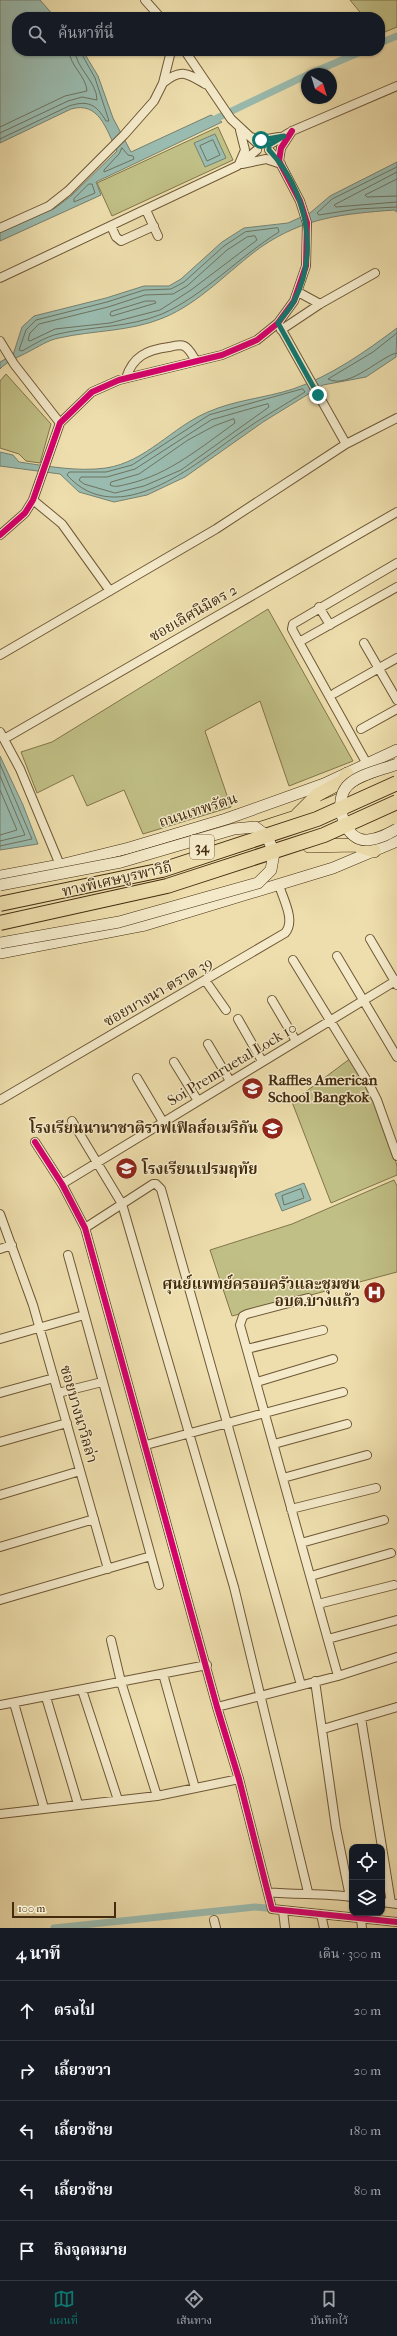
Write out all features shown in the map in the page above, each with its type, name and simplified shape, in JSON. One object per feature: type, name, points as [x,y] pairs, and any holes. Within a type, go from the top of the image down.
[{"type":"highway","points":[[294,818],[317,796],[343,780],[347,774]]},
{"type":"highway","name":"34","points":[[0,897],[160,861],[314,811],[397,775]]},
{"type":"highway","points":[[0,904],[162,870],[317,819],[397,783]]},
{"type":"highway","name":"ทางพิเศษบูรพาวิถี","points":[[0,911],[164,876],[319,825],[397,791]]},
{"type":"highway","name":"ทางพิเศษบูรพาวิถี","points":[[0,923],[167,886],[324,835],[397,802]]},
{"type":"highway","name":"34","points":[[0,928],[169,891],[309,846],[397,807]]},
{"type":"highway","points":[[309,846],[356,845],[374,851]]},
{"type":"main road","name":"ถนนเทพรัตน","points":[[0,876],[60,865],[129,848],[226,819],[324,784],[397,750]]},
{"type":"main road","points":[[397,764],[357,779],[345,788],[339,801],[343,819],[354,836],[367,840],[383,836],[397,829]]},
{"type":"main road","points":[[0,885],[121,862],[234,829],[255,827],[267,836],[274,853],[271,870],[258,882],[119,922],[0,943]]},
{"type":"main road","points":[[0,953],[145,925],[333,868],[397,841]]},
{"type":"street","points":[[146,0],[156,12]]},
{"type":"street","points":[[0,228],[49,206],[68,191],[124,135],[154,101],[163,83],[170,56]]},
{"type":"street","points":[[188,56],[231,119],[258,147],[262,154],[292,131],[397,86]]},
{"type":"street","points":[[163,83],[172,76],[180,73],[189,74],[208,85]]},
{"type":"street","points":[[280,162],[281,148],[292,131]]},
{"type":"street","points":[[242,132],[257,139],[284,136]]},
{"type":"street","points":[[238,165],[245,150],[242,132]]},
{"type":"street","points":[[238,165],[258,147]]},
{"type":"street","points":[[269,148],[280,162],[300,201],[307,227],[306,266],[298,292],[280,327]]},
{"type":"street","points":[[0,278],[238,165],[266,159],[280,162]]},
{"type":"street","points":[[146,210],[158,236]]},
{"type":"street","points":[[111,226],[116,238],[121,241],[154,226]]},
{"type":"street","points":[[0,534],[25,514],[33,500],[60,423],[92,392],[106,384],[126,378],[222,355],[257,340],[376,273]]},
{"type":"street","points":[[298,292],[320,304]]},
{"type":"street","points":[[280,327],[346,444]]},
{"type":"street","points":[[2,344],[14,364],[60,423]]},
{"type":"street","points":[[126,378],[134,361],[151,349],[184,346],[196,361]]},
{"type":"street","points":[[0,655],[221,526],[346,444],[397,418]]},
{"type":"street","points":[[33,500],[62,524],[110,591]]},
{"type":"street","name":"ซอยเลิศนิมิตร 2","points":[[2,735],[397,512]]},
{"type":"street","points":[[367,764],[292,629],[292,624],[397,562]]},
{"type":"street","points":[[299,642],[397,587]]},
{"type":"street","points":[[319,607],[330,625]]},
{"type":"street","points":[[364,643],[397,700]]},
{"type":"street","points":[[335,693],[397,658]]},
{"type":"street","points":[[361,729],[397,709]]},
{"type":"street","points":[[2,735],[34,801],[60,865]]},
{"type":"street","name":"ซอยบางนา-ตราด 39","points":[[0,1100],[285,933],[290,928],[291,922],[279,885]]},
{"type":"street","points":[[370,939],[396,982]]},
{"type":"street","points":[[337,956],[397,1057]]},
{"type":"street","points":[[293,960],[362,1071],[377,1100],[397,1156]]},
{"type":"street","points":[[205,980],[226,1010]]},
{"type":"street","name":"Soi Premruetal Lock 10","points":[[62,1184],[362,1000],[396,982]]},
{"type":"street","points":[[272,1000],[296,1041]]},
{"type":"street","points":[[238,1019],[262,1061]]},
{"type":"street","points":[[208,1044],[230,1081]]},
{"type":"street","points":[[174,1062],[198,1101]]},
{"type":"street","points":[[137,1078],[163,1122]]},
{"type":"street","points":[[72,1121],[122,1204],[188,1434],[234,1587],[308,1892]]},
{"type":"street","points":[[36,1142],[62,1184],[85,1228],[207,1665],[217,1707],[239,1779],[272,1909],[397,1923]]},
{"type":"street","points":[[85,1228],[153,1184],[156,1184],[160,1189],[301,1685]]},
{"type":"street","points":[[0,1214],[12,1245],[0,1249]]},
{"type":"street","name":"ซอยบางนาวิลล่า","points":[[12,1245],[40,1328],[108,1568]]},
{"type":"street","points":[[68,1255],[159,1586]]},
{"type":"street","points":[[308,1298],[243,1316],[240,1325],[338,1676]]},
{"type":"street","points":[[0,1339],[84,1315]]},
{"type":"street","points":[[246,1349],[323,1330]]},
{"type":"street","points":[[257,1382],[333,1360]]},
{"type":"street","points":[[0,1393],[54,1378]]},
{"type":"street","points":[[58,1393],[98,1383]]},
{"type":"street","points":[[146,1445],[266,1414],[343,1392]]},
{"type":"street","points":[[0,1442],[67,1423]]},
{"type":"street","points":[[274,1444],[347,1424]]},
{"type":"street","points":[[283,1478],[367,1455]]},
{"type":"street","points":[[0,1495],[80,1471]]},
{"type":"street","points":[[291,1509],[376,1488]]},
{"type":"street","points":[[0,1548],[94,1519]]},
{"type":"street","points":[[301,1543],[384,1520]]},
{"type":"street","points":[[310,1576],[391,1553]]},
{"type":"street","points":[[0,1600],[151,1556]]},
{"type":"street","points":[[318,1604],[394,1585]]},
{"type":"street","points":[[328,1639],[397,1620]]},
{"type":"street","points":[[111,1640],[121,1682],[157,1796]]},
{"type":"street","points":[[217,1707],[338,1676],[397,1657]]},
{"type":"street","points":[[0,1705],[14,1704],[207,1665]]},
{"type":"street","points":[[163,1674],[195,1788]]},
{"type":"street","points":[[314,1682],[323,1729],[336,1828],[349,1888]]},
{"type":"street","points":[[82,1690],[118,1800]]},
{"type":"street","points":[[46,1697],[78,1804]]},
{"type":"street","points":[[14,1704],[44,1808]]},
{"type":"street","points":[[323,1729],[397,1707]]},
{"type":"street","points":[[361,1718],[382,1844]]},
{"type":"street","points":[[0,1814],[157,1796],[239,1779]]},
{"type":"street","points":[[385,1868],[390,1903]]},
{"type":"street","points":[[269,1894],[308,1892],[349,1897]]},
{"type":"street","points":[[283,1911],[285,1928]]},
{"type":"street","points":[[322,1914],[324,1928]]},
{"type":"street","points":[[361,1919],[362,1928]]},
{"type":"shaded area","points":[[350,0],[397,0],[397,27],[385,32],[385,12],[360,12]]},
{"type":"shaded area","points":[[218,127],[233,160],[112,216],[97,183]]},
{"type":"shaded area","points":[[6,374],[51,424],[40,463],[26,461],[19,454],[0,448],[0,381]]},
{"type":"shaded area","points":[[268,609],[353,761],[289,786],[260,701],[205,731],[231,807],[143,834],[124,790],[87,806],[73,775],[37,793],[21,752],[52,742]]},
{"type":"shaded area","points":[[351,1058],[377,1100],[397,1166],[397,1175],[331,1203],[292,1102]]},
{"type":"shaded area","points":[[394,1180],[397,1186],[397,1272],[232,1316],[210,1250],[292,1224]]},
{"type":"water","points":[[0,0],[40,0],[51,12],[12,12],[12,56],[86,56],[98,76],[113,118],[131,152],[211,115],[222,122],[96,182],[101,195],[0,241],[0,232],[55,208],[71,196],[117,151],[105,126],[95,113],[88,109],[81,108],[71,109],[0,143]]},
{"type":"water","points":[[215,134],[226,158],[205,167],[194,143]]},
{"type":"water","points":[[397,162],[397,212],[394,210],[358,213],[325,219],[293,229],[261,247],[214,286],[177,312],[150,323],[137,326],[72,335],[55,339],[13,359],[0,369],[0,362],[13,355],[22,327],[34,316],[106,298],[144,286],[169,286],[181,279],[222,242],[244,228],[288,223],[310,213],[330,196]]},
{"type":"water","points":[[397,328],[396,357],[366,377],[323,385],[263,422],[185,477],[147,495],[114,502],[79,492],[60,474],[0,466],[0,452],[13,455],[19,462],[62,468],[95,469],[120,464],[134,459],[146,452],[182,426],[208,412],[307,384],[334,370],[373,346]]},
{"type":"water","points":[[0,756],[23,805],[38,844],[0,850]]},
{"type":"water","points":[[304,1183],[311,1200],[282,1211],[275,1194]]},
{"type":"waterway","points":[[385,41],[397,36]]},
{"type":"waterway","points":[[323,68],[351,56]]},
{"type":"waterway","points":[[213,120],[301,78]]},
{"type":"waterway","points":[[54,1928],[255,1907],[277,1909]]},
{"type":"cycle path","points":[[0,535],[25,513],[33,500],[60,423],[92,392],[119,380],[222,355],[257,340],[278,323],[294,301],[306,266],[307,223],[300,201],[279,161],[281,148],[292,131]]},
{"type":"cycle path","points":[[35,1142],[62,1184],[85,1228],[217,1707],[239,1779],[272,1909],[397,1922]]},
{"type":"place","name":"Raffles American School Bangkok","points":[[252,1089]]},
{"type":"place","name":"โรงเรียนนานาชาติราฟเฟิลส์อเมริกัน","points":[[273,1128]]},
{"type":"place","name":"โรงเรียนเปรมฤทัย","points":[[126,1169]]},
{"type":"place","name":"ศุนย์แพทย์ครอบครัวและชุมชน อบต.บางแก้ว","points":[[375,1293]]},
{"type":"route","points":[[261,140],[284,136],[269,145],[269,150],[279,161],[290,180],[300,201],[307,223],[306,266],[294,301],[278,323],[318,395]]}]
